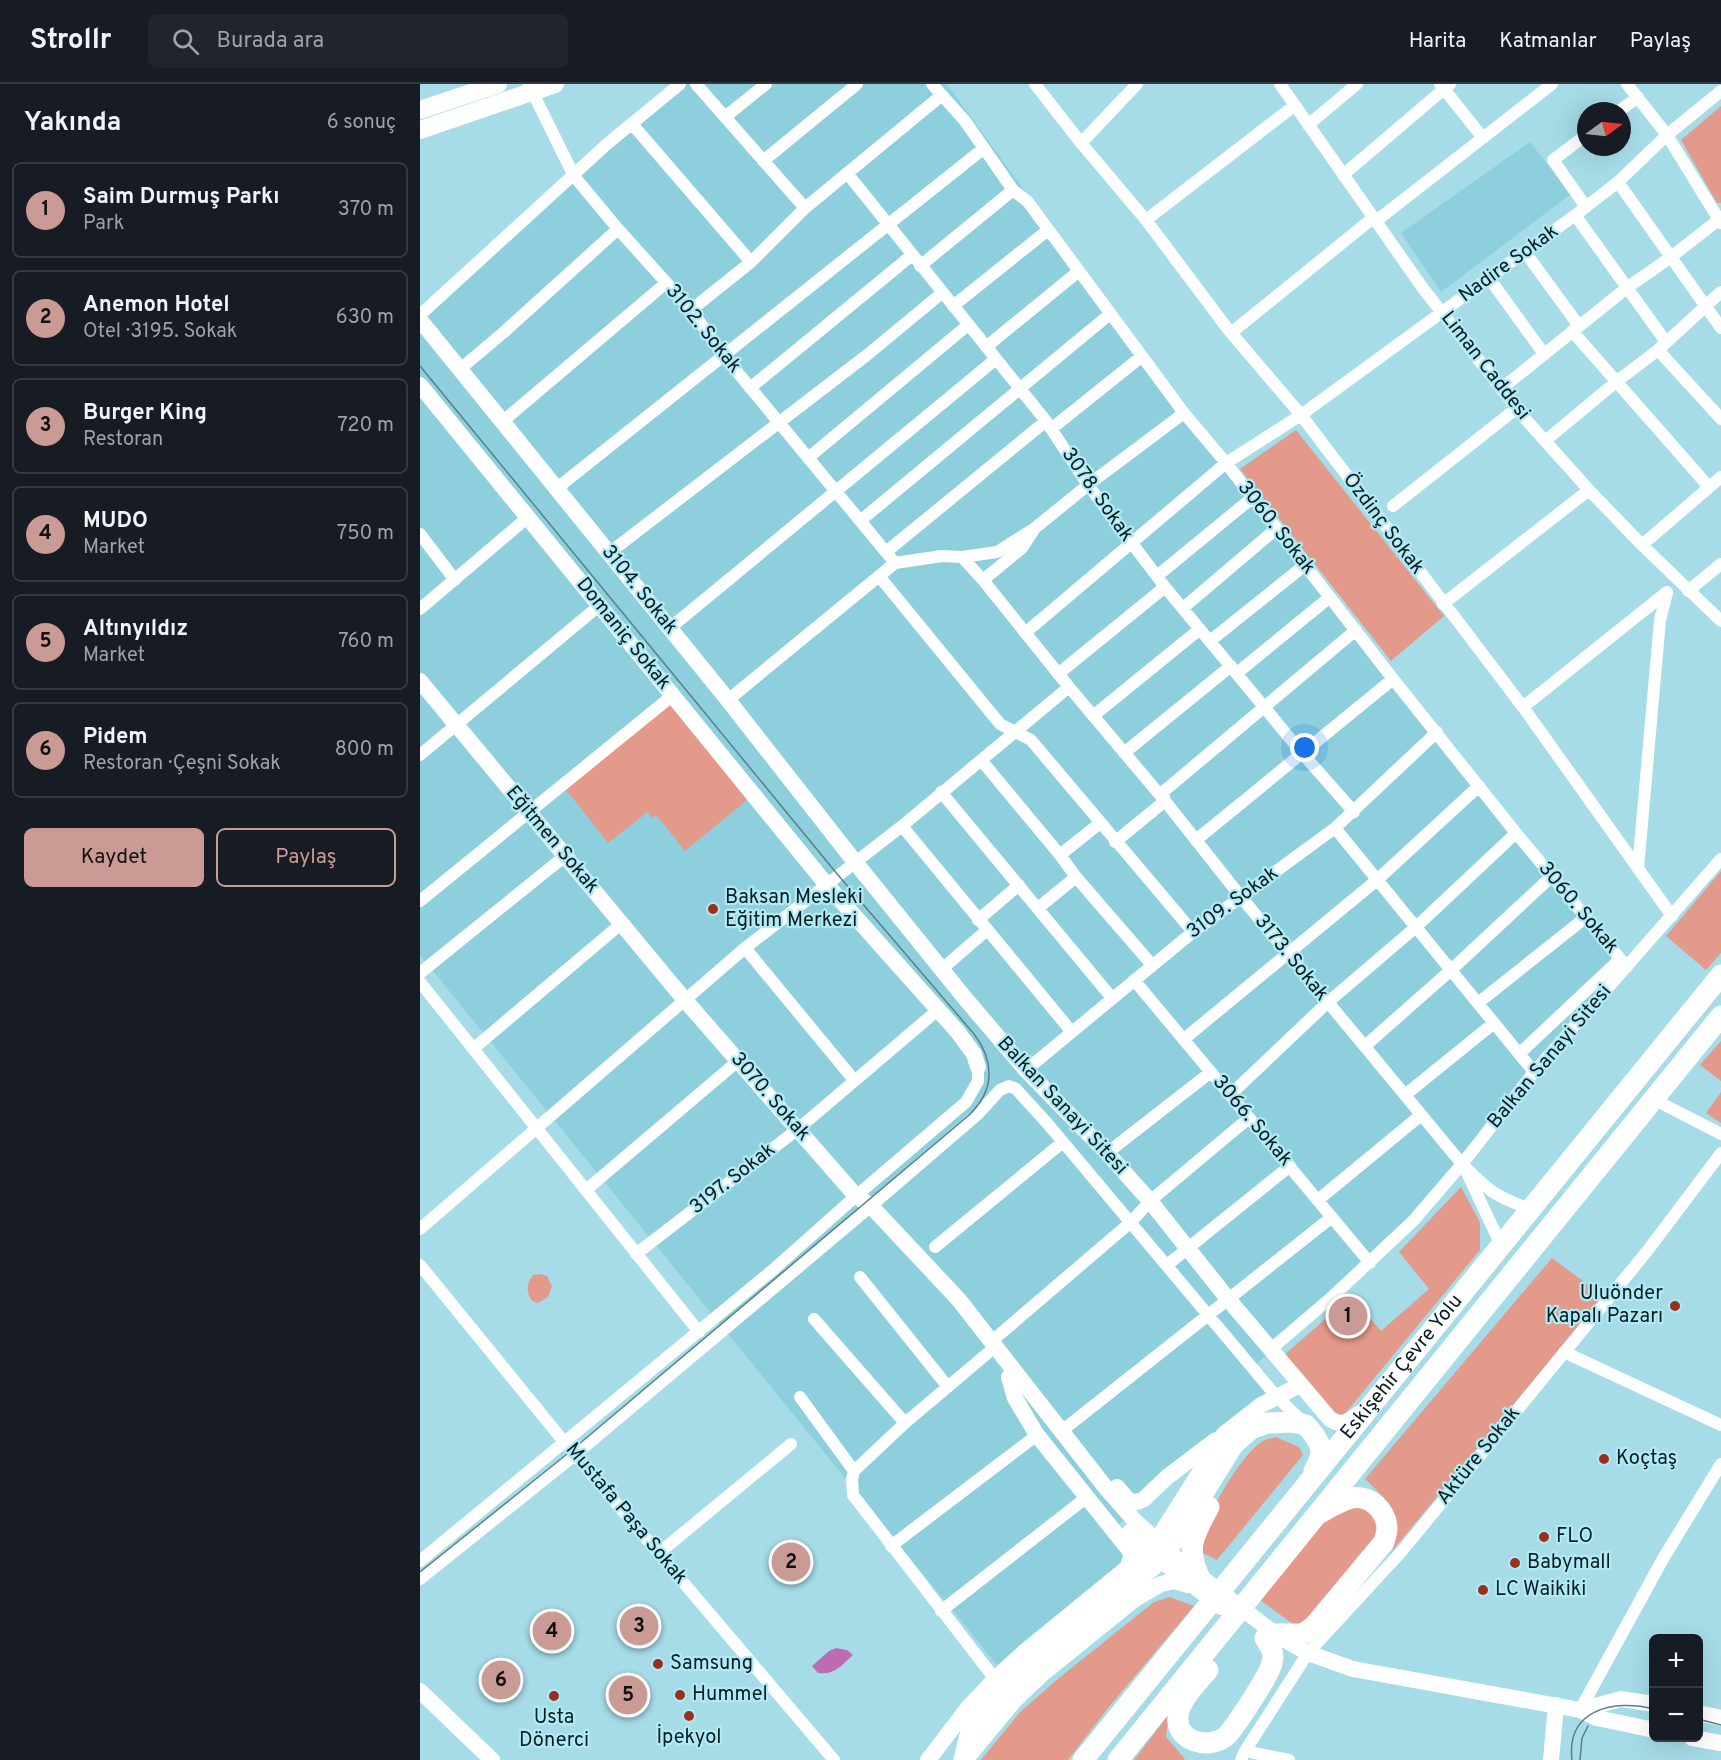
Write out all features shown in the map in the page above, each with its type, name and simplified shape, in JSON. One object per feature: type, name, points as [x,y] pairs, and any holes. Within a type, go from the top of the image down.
[{"type":"highway","name":"Eskişehir Çevre Yolu","points":[[1083,1760],[1721,975]]},
{"type":"highway","name":"Eskişehir Çevre Yolu","points":[[1118,1760],[1721,1016]]},
{"type":"highway","points":[[964,1760],[972,1727],[997,1698],[1031,1666],[1152,1566],[1174,1540],[1233,1445],[1251,1430],[1267,1423],[1293,1422],[1306,1425],[1319,1440],[1321,1457],[1310,1479]]},
{"type":"highway","points":[[1197,1582],[1193,1563],[1193,1542],[1197,1528],[1240,1456],[1250,1444],[1261,1437],[1276,1433],[1286,1433],[1302,1439],[1312,1454],[1310,1479]]},
{"type":"highway","points":[[1252,1592],[1232,1636],[1181,1704],[1177,1719],[1183,1734],[1198,1743],[1212,1742],[1226,1737],[1267,1677],[1273,1654],[1268,1633],[1303,1634],[1314,1626],[1384,1542],[1387,1527],[1382,1512],[1373,1502],[1361,1498],[1350,1498],[1314,1517]]},
{"type":"main road","points":[[420,110],[498,84]]},
{"type":"main road","points":[[420,130],[529,88],[555,84]]},
{"type":"street","points":[[420,318],[574,176],[680,84]]},
{"type":"street","points":[[696,84],[805,208]]},
{"type":"street","points":[[725,117],[766,84]]},
{"type":"street","points":[[763,160],[857,84]]},
{"type":"street","name":"3060. Sokak","points":[[932,84],[964,121],[1013,190],[1028,202],[1141,357],[1393,679],[1551,877],[1623,963]]},
{"type":"street","name":"Özdinç Sokak","points":[[1035,84],[1146,220],[1231,333],[1301,415],[1523,707],[1672,916]]},
{"type":"street","points":[[1081,143],[1137,84]]},
{"type":"street","name":"Liman Caddesi","points":[[1280,84],[1442,313],[1517,408],[1642,546],[1721,621]]},
{"type":"street","points":[[1308,125],[1357,84]]},
{"type":"street","points":[[1231,333],[1375,219],[1552,84]]},
{"type":"street","points":[[1501,388],[1628,287],[1720,220],[1667,135],[1627,84]]},
{"type":"street","points":[[1343,175],[1445,86],[1483,138]]},
{"type":"street","name":"3102. Sokak","points":[[529,88],[574,176],[691,310],[724,356],[895,563]]},
{"type":"street","name":"Nadire Sokak","points":[[1025,633],[1226,463],[1301,415],[1586,207],[1618,182],[1667,135],[1721,92]]},
{"type":"street","points":[[691,310],[751,262],[805,208],[942,95]]},
{"type":"street","points":[[1631,103],[1638,98]]},
{"type":"street","points":[[1146,220],[1294,106]]},
{"type":"street","points":[[632,124],[751,262]]},
{"type":"street","points":[[1577,142],[1553,160],[1586,207]]},
{"type":"street","points":[[556,489],[983,149]]},
{"type":"street","name":"3078. Sokak","points":[[847,173],[1020,387],[1088,485],[1165,587],[1302,753],[1354,812]]},
{"type":"street","points":[[1618,182],[1721,328]]},
{"type":"street","points":[[920,266],[1013,190]]},
{"type":"street","points":[[1575,215],[1628,287],[1662,346],[1721,419]]},
{"type":"street","points":[[459,370],[618,229]]},
{"type":"street","points":[[953,306],[1048,230]]},
{"type":"street","points":[[1525,252],[1576,329],[1616,382],[1709,487]]},
{"type":"street","points":[[750,388],[912,255]]},
{"type":"street","points":[[986,347],[1079,271]]},
{"type":"street","points":[[1489,278],[1544,354]]},
{"type":"street","points":[[502,422],[666,283]]},
{"type":"street","points":[[1545,441],[1662,346],[1721,292]]},
{"type":"street","points":[[609,553],[780,424],[867,356],[942,293]]},
{"type":"street","points":[[860,521],[1110,314]]},
{"type":"street","name":"3104. Sokak","points":[[420,318],[459,370],[728,700],[855,862]]},
{"type":"street","points":[[808,458],[968,325]]},
{"type":"street","points":[[886,552],[1048,425],[1141,357]]},
{"type":"street","points":[[670,628],[996,359]]},
{"type":"street","name":"Domaniç Sokak","points":[[420,385],[826,884],[967,1043],[978,1067]]},
{"type":"street","points":[[1393,506],[1517,408]]},
{"type":"street","points":[[728,700],[895,563],[942,556],[962,557],[997,552],[1035,528],[1184,413]]},
{"type":"street","points":[[1642,546],[1721,477]]},
{"type":"street","points":[[1443,604],[1589,490]]},
{"type":"street","points":[[1157,576],[1252,498]]},
{"type":"street","points":[[420,609],[528,517]]},
{"type":"street","points":[[983,579],[1022,548],[1035,528]]},
{"type":"street","points":[[1183,608],[1276,529]]},
{"type":"street","points":[[420,534],[454,580]]},
{"type":"street","name":"3173. Sokak","points":[[962,557],[983,579],[1058,674],[1166,801],[1327,1003],[1462,1164],[1491,1192],[1503,1200],[1531,1209]]},
{"type":"street","points":[[1523,707],[1667,593],[1684,587],[1721,564]]},
{"type":"street","points":[[1210,641],[1305,565]]},
{"type":"street","points":[[879,576],[1000,724],[1031,740],[1193,932]]},
{"type":"street","points":[[1058,674],[1165,587]]},
{"type":"street","points":[[1638,868],[1659,638],[1667,593]]},
{"type":"street","points":[[1124,753],[1330,597]]},
{"type":"street","points":[[420,755],[600,604]]},
{"type":"street","points":[[1093,716],[1200,629]]},
{"type":"street","points":[[1115,842],[1166,801],[1163,792],[1356,630]]},
{"type":"street","points":[[1196,840],[1393,679]]},
{"type":"street","name":"Eğitmen Sokak","points":[[420,681],[684,999]]},
{"type":"street","points":[[420,1229],[745,948],[902,825],[1069,687]]},
{"type":"street","points":[[420,901],[673,695]]},
{"type":"street","name":"3109. Sokak","points":[[1026,1070],[1193,932],[1335,828],[1437,732]]},
{"type":"street","points":[[981,760],[1076,877],[1152,965]]},
{"type":"street","points":[[1184,1040],[1377,880],[1479,786]]},
{"type":"street","points":[[941,792],[1112,998]]},
{"type":"street","points":[[1060,855],[1100,823]]},
{"type":"street","points":[[902,825],[1071,1031]]},
{"type":"street","points":[[1335,828],[1534,1072]]},
{"type":"street","points":[[1230,1095],[1327,1003],[1416,927],[1516,833]]},
{"type":"street","points":[[420,973],[566,856]]},
{"type":"street","points":[[1519,1054],[1623,963],[1672,916],[1721,859]]},
{"type":"street","name":"Balkan Sanayi Sitesi","points":[[855,862],[1026,1070],[1107,1154],[1149,1202],[1270,1350],[1330,1419],[1336,1424],[1344,1424],[1368,1407]]},
{"type":"street","points":[[1038,908],[1076,877]]},
{"type":"street","points":[[1365,1046],[1551,877]]},
{"type":"street","points":[[978,920],[1018,885]]},
{"type":"street","points":[[1478,1003],[1585,918]]},
{"type":"street","points":[[473,1049],[622,923]]},
{"type":"street","points":[[942,969],[987,930]]},
{"type":"street","points":[[745,948],[854,1080]]},
{"type":"street","name":"Balkan Sanayi Sitesi","points":[[1270,1350],[1370,1263],[1413,1221],[1462,1164],[1623,963]]},
{"type":"street","name":"3066. Sokak","points":[[1134,980],[1370,1263]]},
{"type":"street","points":[[420,982],[699,1332]]},
{"type":"street","name":"3070. Sokak","points":[[684,999],[867,1210],[959,1300],[990,1346]]},
{"type":"street","name":"3197. Sokak","points":[[636,1254],[798,1129],[939,1010]]},
{"type":"street","points":[[1405,1095],[1494,1023]]},
{"type":"street","points":[[586,1190],[738,1061]]},
{"type":"street","points":[[420,1561],[774,1269],[966,1102],[978,1082],[978,1067]]},
{"type":"street","points":[[1107,1154],[1211,1072]]},
{"type":"street","points":[[420,1579],[576,1454],[867,1210],[978,1114],[1000,1090],[1009,1086],[1022,1095],[1276,1396],[1306,1425]]},
{"type":"street","points":[[1654,1100],[1721,1134]]},
{"type":"street","points":[[1318,1200],[1421,1115]]},
{"type":"street","points":[[995,1679],[853,1495],[854,1471],[990,1346],[1131,1222],[1149,1202],[1249,1118]]},
{"type":"street","points":[[935,1247],[1063,1142]]},
{"type":"street","name":"Aktüre Sokak","points":[[1243,1755],[1304,1657],[1402,1551],[1648,1250],[1721,1153]]},
{"type":"street","points":[[1462,1164],[1501,1245]]},
{"type":"street","points":[[1167,1265],[1290,1166]]},
{"type":"street","points":[[1068,1426],[1332,1217]]},
{"type":"street","name":"Mustafa Paşa Sokak","points":[[420,1265],[565,1443],[834,1760]]},
{"type":"street","points":[[860,1277],[948,1387]]},
{"type":"street","points":[[814,1319],[905,1423]]},
{"type":"street","points":[[990,1346],[1009,1377],[1070,1460],[1131,1525],[1151,1537],[1197,1582],[1304,1657],[1353,1669],[1581,1710],[1597,1719],[1649,1729]]},
{"type":"street","points":[[990,1346],[1068,1426],[1129,1501],[1137,1502],[1144,1499],[1167,1477],[1261,1405],[1300,1385]]},
{"type":"street","points":[[1564,1352],[1721,1425]]},
{"type":"street","points":[[1009,1377],[1015,1398],[1037,1435],[1130,1551],[1131,1558],[1126,1570]]},
{"type":"street","points":[[1025,1383],[1106,1488],[1131,1525]]},
{"type":"street","points":[[800,1397],[854,1471]]},
{"type":"street","points":[[928,1760],[967,1709],[995,1679],[1023,1653],[1126,1570],[1160,1535],[1224,1434]]},
{"type":"street","points":[[891,1546],[1037,1435]]},
{"type":"street","points":[[659,1552],[791,1444]]},
{"type":"street","points":[[1581,1710],[1664,1557],[1721,1464]]},
{"type":"street","points":[[941,1611],[1087,1497]]},
{"type":"street","points":[[964,1760],[1014,1701],[1071,1649],[1135,1599],[1161,1584],[1174,1581],[1197,1582]]},
{"type":"street","points":[[420,1690],[492,1760]]},
{"type":"street","points":[[1581,1710],[1621,1699],[1649,1703]]},
{"type":"street","points":[[1551,1760],[1556,1706]]},
{"type":"street","points":[[1703,1714],[1721,1718]]},
{"type":"street","points":[[1703,1739],[1721,1743]]},
{"type":"street","points":[[1243,1755],[1289,1760]]},
{"type":"shaded area","points":[[682,84],[947,84],[1226,468],[1621,967],[1397,1242],[1255,1365],[1276,1386],[1198,1461],[1119,1524],[1136,1552],[997,1665],[420,955],[420,320]]},
{"type":"shaded area","points":[[1721,106],[1721,203],[1717,203],[1681,140]]},
{"type":"shaded area","points":[[1530,142],[1571,194],[1441,292],[1401,233]]},
{"type":"shaded area","points":[[1296,430],[1444,616],[1391,661],[1240,469]]},
{"type":"shaded area","points":[[669,700],[747,800],[685,851],[656,815],[651,818],[649,811],[608,843],[564,787]]},
{"type":"shaded area","points":[[1721,871],[1721,953],[1706,970],[1666,936]]},
{"type":"shaded area","points":[[1721,1041],[1721,1081],[1700,1065]]},
{"type":"shaded area","points":[[1721,1092],[1721,1123],[1706,1113]]},
{"type":"shaded area","points":[[1461,1187],[1480,1222],[1480,1250],[1339,1421],[1282,1357],[1348,1299],[1355,1301],[1381,1331],[1429,1289],[1399,1252]]},
{"type":"shaded area","points":[[1552,1258],[1603,1296],[1392,1551],[1396,1527],[1392,1510],[1382,1495],[1365,1479]]},
{"type":"shaded area","points":[[533,1275],[547,1276],[552,1286],[548,1297],[538,1303],[532,1301],[528,1288]]},
{"type":"shaded area","points":[[1276,1437],[1299,1447],[1303,1455],[1217,1560],[1203,1553],[1204,1530],[1213,1508],[1237,1468],[1255,1447],[1263,1441]]},
{"type":"shaded area","points":[[1361,1500],[1384,1530],[1305,1626],[1293,1624],[1260,1600],[1331,1510]]},
{"type":"shaded area","points":[[1170,1597],[1194,1606],[1108,1708],[1068,1760],[981,1760],[1020,1712],[1059,1678],[1154,1602]]},
{"type":"shaded area","points":[[836,1648],[847,1650],[853,1655],[834,1671],[818,1673],[812,1666]]},
{"type":"shaded area","points":[[1169,1714],[1166,1737],[1185,1759],[1134,1760]]},
{"type":"tram line","points":[[420,366],[838,875],[974,1034],[986,1055],[989,1076],[983,1097],[968,1116],[572,1450],[420,1572]]},
{"type":"tram line","points":[[1572,1760],[1572,1743],[1577,1729],[1585,1719],[1609,1707],[1649,1708]]},
{"type":"tram line","points":[[1703,1720],[1721,1725]]},
{"type":"tram line","points":[[1580,1760],[1582,1738],[1588,1726]]},
{"type":"place","name":"Baksan Mesleki Eğitim Merkezi","points":[[713,909]]},
{"type":"place","name":"Uluönder Kapalı Pazarı","points":[[1675,1306]]},
{"type":"place","name":"Saim Durmuş Parkı","points":[[1348,1316]]},
{"type":"place","name":"Koçtaş","points":[[1604,1459]]},
{"type":"place","name":"FLO","points":[[1544,1537]]},
{"type":"place","name":"Anemon Hotel","points":[[791,1562]]},
{"type":"place","name":"Babymall","points":[[1515,1563]]},
{"type":"place","name":"LC Waikiki","points":[[1483,1590]]},
{"type":"place","name":"Burger King","points":[[639,1626]]},
{"type":"place","name":"MUDO","points":[[552,1631]]},
{"type":"place","name":"Samsung","points":[[658,1664]]},
{"type":"place","name":"Pidem","points":[[501,1680]]},
{"type":"place","name":"Altınyıldız","points":[[628,1695]]},
{"type":"place","name":"Hummel","points":[[680,1695]]},
{"type":"place","name":"Usta Dönerci","points":[[554,1696]]},
{"type":"place","name":"İpekyol","points":[[689,1716]]}]
